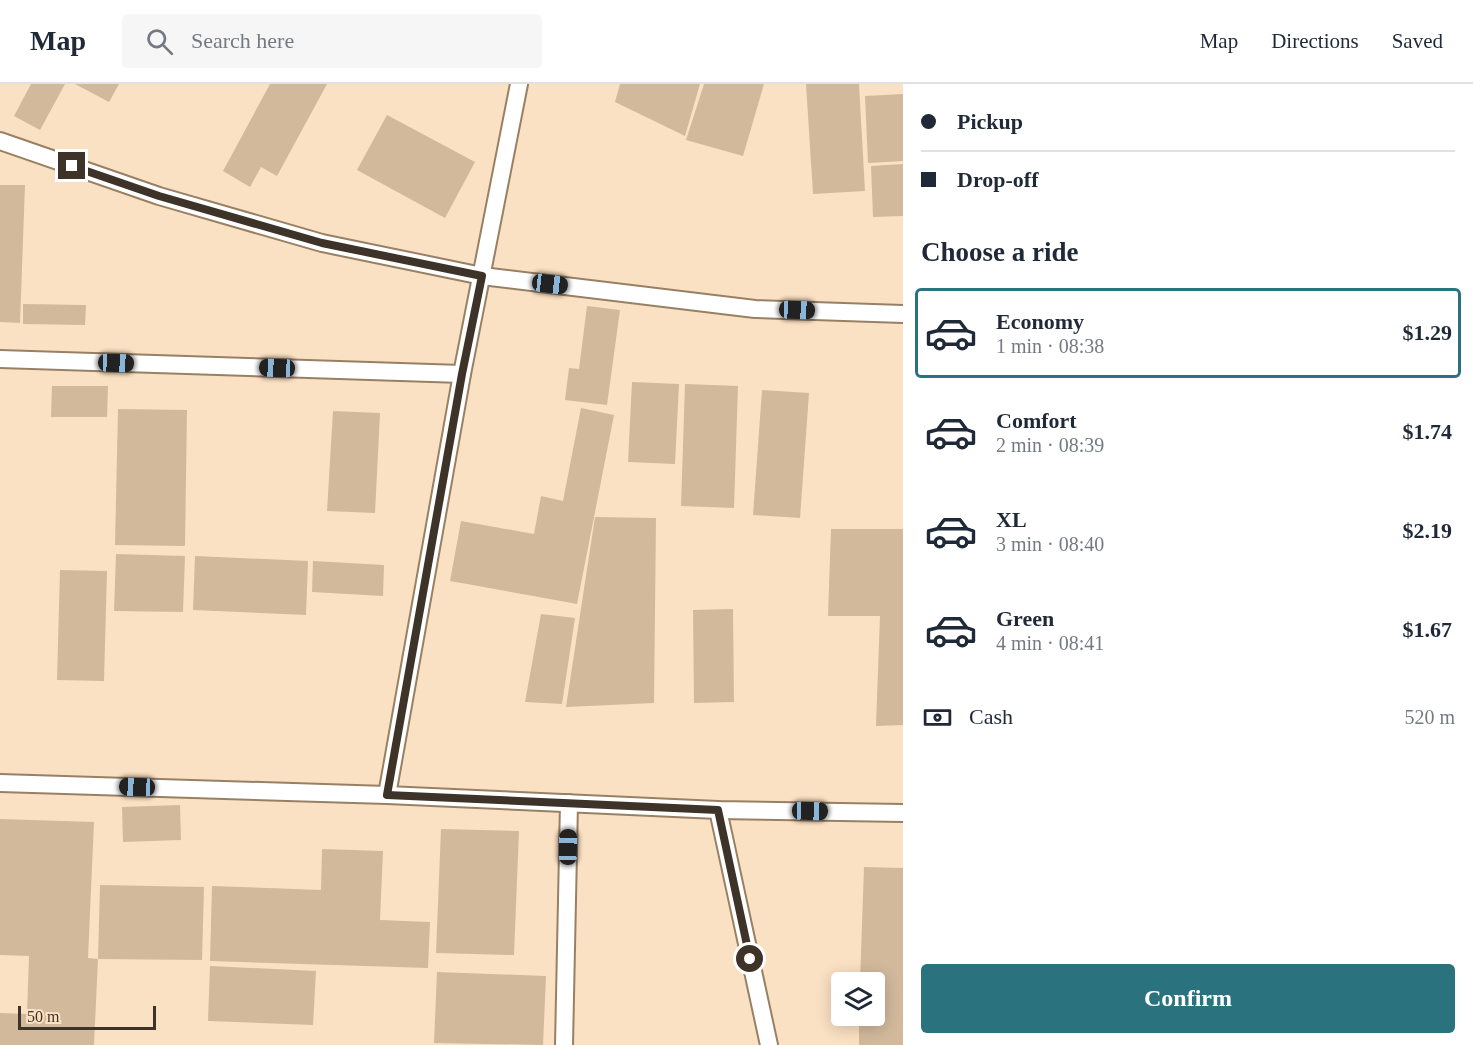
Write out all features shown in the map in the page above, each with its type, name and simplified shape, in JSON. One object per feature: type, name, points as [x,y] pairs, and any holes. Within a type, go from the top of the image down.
[{"type":"street","points":[[387,795],[462,374],[519,84]]},
{"type":"street","points":[[0,141],[159,196],[322,243],[482,276],[755,309],[903,314]]},
{"type":"street","points":[[0,359],[462,374]]},
{"type":"street","points":[[0,783],[387,795],[718,810],[903,813]]},
{"type":"street","points":[[564,1045],[569,803]]},
{"type":"street","points":[[718,810],[769,1045]]},
{"type":"building","points":[[31,84],[65,84],[40,130],[14,116]]},
{"type":"building","points":[[75,84],[119,84],[109,102]]},
{"type":"building","points":[[270,84],[327,84],[277,176],[261,167],[250,187],[223,171]]},
{"type":"building","points":[[620,84],[700,84],[685,136],[615,102]]},
{"type":"building","points":[[704,84],[764,84],[743,156],[686,140]]},
{"type":"building","points":[[806,84],[859,84],[865,191],[813,194]]},
{"type":"building","points":[[903,94],[903,161],[868,163],[865,96]]},
{"type":"building","points":[[387,115],[475,162],[445,218],[357,170]]},
{"type":"building","points":[[903,164],[903,216],[873,217],[871,166]]},
{"type":"building","points":[[0,185],[25,185],[20,323],[0,322]]},
{"type":"building","points":[[23,304],[86,305],[85,325],[23,324]]},
{"type":"building","points":[[587,306],[620,310],[607,405],[565,400],[569,368],[579,369]]},
{"type":"building","points":[[632,382],[679,384],[675,464],[628,462]]},
{"type":"building","points":[[685,384],[738,386],[734,508],[681,506]]},
{"type":"building","points":[[52,386],[108,386],[107,417],[51,417]]},
{"type":"building","points":[[762,390],[809,393],[800,518],[753,515]]},
{"type":"building","points":[[581,408],[614,415],[577,604],[450,581],[461,521],[534,534],[541,496],[563,501]]},
{"type":"building","points":[[118,409],[187,410],[185,546],[115,545]]},
{"type":"building","points":[[333,411],[380,413],[375,513],[327,511]]},
{"type":"building","points":[[595,517],[656,518],[654,703],[566,707]]},
{"type":"building","points":[[831,529],[903,529],[903,725],[876,726],[880,616],[828,616]]},
{"type":"building","points":[[116,554],[185,556],[183,612],[114,611]]},
{"type":"building","points":[[195,556],[308,561],[306,615],[193,610]]},
{"type":"building","points":[[313,561],[384,565],[383,596],[312,592]]},
{"type":"building","points":[[60,570],[107,571],[104,681],[57,680]]},
{"type":"building","points":[[733,609],[734,702],[694,703],[693,610]]},
{"type":"building","points":[[541,614],[575,618],[562,704],[525,702]]},
{"type":"building","points":[[180,805],[181,840],[123,842],[122,807]]},
{"type":"building","points":[[0,819],[94,822],[88,958],[98,959],[94,1045],[0,1045],[0,1013],[27,1014],[29,956],[0,955]]},
{"type":"building","points":[[441,829],[519,831],[514,955],[436,953]]},
{"type":"building","points":[[322,849],[383,851],[380,920],[430,922],[428,968],[210,961],[212,886],[321,890]]},
{"type":"building","points":[[864,867],[903,868],[903,1045],[859,1045],[859,1026],[885,1026],[885,972],[860,972]]},
{"type":"building","points":[[100,885],[204,887],[202,960],[98,959]]},
{"type":"building","points":[[210,966],[316,971],[313,1025],[208,1021]]},
{"type":"building","points":[[437,972],[546,976],[543,1045],[434,1043]]},
{"type":"route","points":[[72,166],[159,196],[322,243],[482,276],[462,374],[387,795],[718,810],[750,959]]}]
